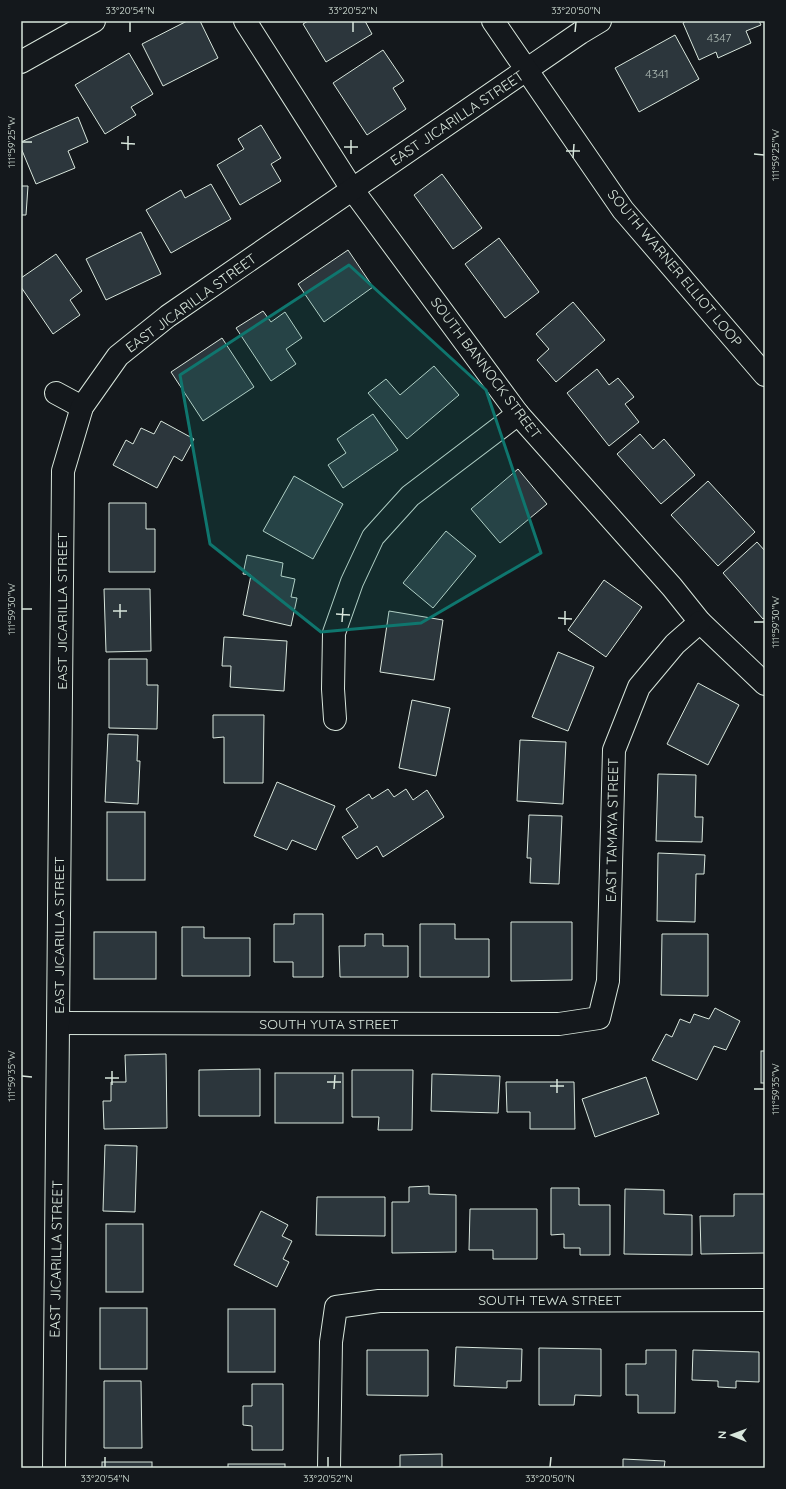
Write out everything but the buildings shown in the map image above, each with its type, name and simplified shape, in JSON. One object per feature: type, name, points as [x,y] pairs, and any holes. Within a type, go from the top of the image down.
[{"type":"street","points":[[21,62],[94,21]]},
{"type":"street","name":"SOUTH BANNOCK STREET","points":[[245,21],[352,189],[518,414],[672,587],[700,622],[765,684]]},
{"type":"street","name":"SOUTH WARNER ELLIOT LOOP","points":[[493,21],[623,210],[765,375]]},
{"type":"street","name":"EAST JICARILLA STREET","points":[[54,1468],[63,472],[82,406],[118,356],[168,316],[526,70],[600,21]]},
{"type":"street","points":[[56,393],[82,406]]},
{"type":"street","points":[[335,719],[333,689],[334,633],[352,582],[373,537],[410,496],[518,414]]},
{"type":"street","name":"EAST TAMAYA STREET","points":[[599,1018],[608,981],[614,750],[639,687],[675,644],[700,622]]},
{"type":"street","name":"SOUTH YUTA STREET","points":[[59,1023],[560,1024],[599,1018]]},
{"type":"street","name":"SOUTH TEWA STREET","points":[[330,1468],[331,1342],[336,1306],[379,1300],[765,1300]]},
{"type":"highlighted area","points":[[349,265],[486,390],[541,553],[421,623],[321,632],[210,544],[180,375]]}]
